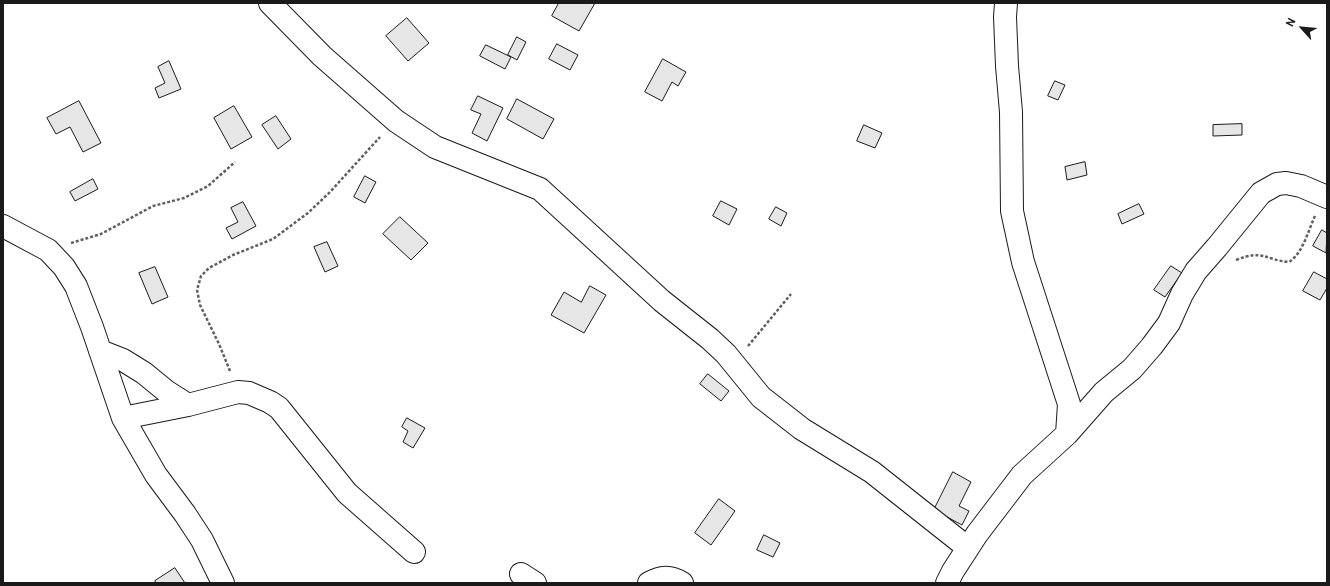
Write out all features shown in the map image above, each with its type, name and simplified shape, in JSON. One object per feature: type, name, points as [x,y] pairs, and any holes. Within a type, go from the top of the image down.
[{"type":"street","points":[[270,3],[322,56],[396,121],[435,147],[540,189],[662,301],[710,339],[734,363],[761,397],[802,429],[872,472],[968,548]]},
{"type":"street","points":[[1006,3],[1005,24],[1011,112],[1012,211],[1023,262],[1069,404],[1067,434]]},
{"type":"street","points":[[947,583],[977,534],[1022,475],[1067,434],[1104,392],[1132,369],[1152,346],[1169,323],[1182,294],[1196,271],[1217,248],[1261,193],[1277,184],[1286,183],[1301,186],[1325,196]]},
{"type":"street","points":[[3,226],[48,250],[64,267],[76,286],[123,418],[156,475],[202,540],[223,583]]},
{"type":"street","points":[[100,351],[123,360],[144,373],[166,391],[188,405]]},
{"type":"street","points":[[123,418],[188,405],[238,392],[249,393],[270,402],[278,408],[347,492],[414,552]]},
{"type":"street","points":[[649,583],[658,578],[666,577],[682,583]]},
{"type":"path","points":[[238,392],[219,344],[200,305],[197,290],[201,276],[209,268],[233,255],[273,239],[308,213],[330,192],[354,164],[396,121]]},
{"type":"path","points":[[48,250],[101,234],[153,206],[184,198],[208,186],[235,162]]},
{"type":"path","points":[[1234,261],[1245,256],[1256,254],[1289,262],[1299,252],[1325,196]]},
{"type":"path","points":[[734,363],[791,294]]},
{"type":"building","points":[[559,3],[595,3],[579,31],[552,16]]},
{"type":"building","points":[[407,18],[429,43],[408,61],[386,36]]},
{"type":"building","points":[[517,37],[526,42],[517,60],[508,55]]},
{"type":"building","points":[[557,44],[578,55],[570,70],[549,59]]},
{"type":"building","points":[[486,45],[511,57],[505,69],[480,56]]},
{"type":"building","points":[[663,59],[686,72],[678,86],[672,82],[662,101],[645,92]]},
{"type":"building","points":[[169,61],[181,89],[159,98],[155,88],[165,83],[158,67]]},
{"type":"building","points":[[1055,81],[1065,85],[1058,100],[1048,96]]},
{"type":"building","points":[[478,96],[503,108],[487,141],[472,133],[481,114],[471,110]]},
{"type":"building","points":[[517,99],[554,119],[543,139],[507,119]]},
{"type":"building","points":[[79,101],[101,143],[83,152],[70,127],[56,134],[47,118]]},
{"type":"building","points":[[234,106],[252,137],[231,149],[214,118]]},
{"type":"building","points":[[276,116],[291,139],[278,149],[262,125]]},
{"type":"building","points":[[1242,124],[1242,135],[1213,136],[1213,125]]},
{"type":"building","points":[[864,125],[882,133],[875,148],[857,141]]},
{"type":"building","points":[[1085,162],[1087,175],[1067,180],[1065,167]]},
{"type":"building","points":[[365,176],[376,182],[365,203],[354,197]]},
{"type":"building","points":[[93,179],[98,189],[75,201],[70,192]]},
{"type":"building","points":[[721,201],[737,209],[729,225],[713,216]]},
{"type":"building","points":[[243,202],[256,226],[232,239],[226,228],[238,222],[231,208]]},
{"type":"building","points":[[1139,204],[1144,214],[1122,224],[1118,214]]},
{"type":"building","points":[[776,207],[787,213],[781,226],[769,219]]},
{"type":"building","points":[[400,217],[428,243],[411,260],[383,234]]},
{"type":"building","points":[[1322,230],[1327,233],[1326,253],[1313,246]]},
{"type":"building","points":[[327,242],[338,266],[325,272],[314,247]]},
{"type":"building","points":[[1171,266],[1182,273],[1165,297],[1154,290]]},
{"type":"building","points":[[155,267],[168,297],[152,304],[139,273]]},
{"type":"building","points":[[1314,272],[1327,279],[1327,288],[1320,300],[1303,291]]},
{"type":"building","points":[[590,286],[606,295],[584,333],[551,315],[564,292],[581,302]]},
{"type":"building","points":[[708,374],[729,391],[721,401],[700,384]]},
{"type":"building","points":[[407,418],[425,428],[413,448],[403,442],[408,431],[402,427]]},
{"type":"building","points":[[953,472],[971,482],[959,506],[969,511],[962,525],[934,510]]},
{"type":"building","points":[[719,499],[735,511],[711,545],[695,533]]},
{"type":"building","points":[[764,535],[780,543],[773,557],[757,550]]},
{"type":"building","points":[[175,568],[185,583],[156,583],[155,581]]}]
